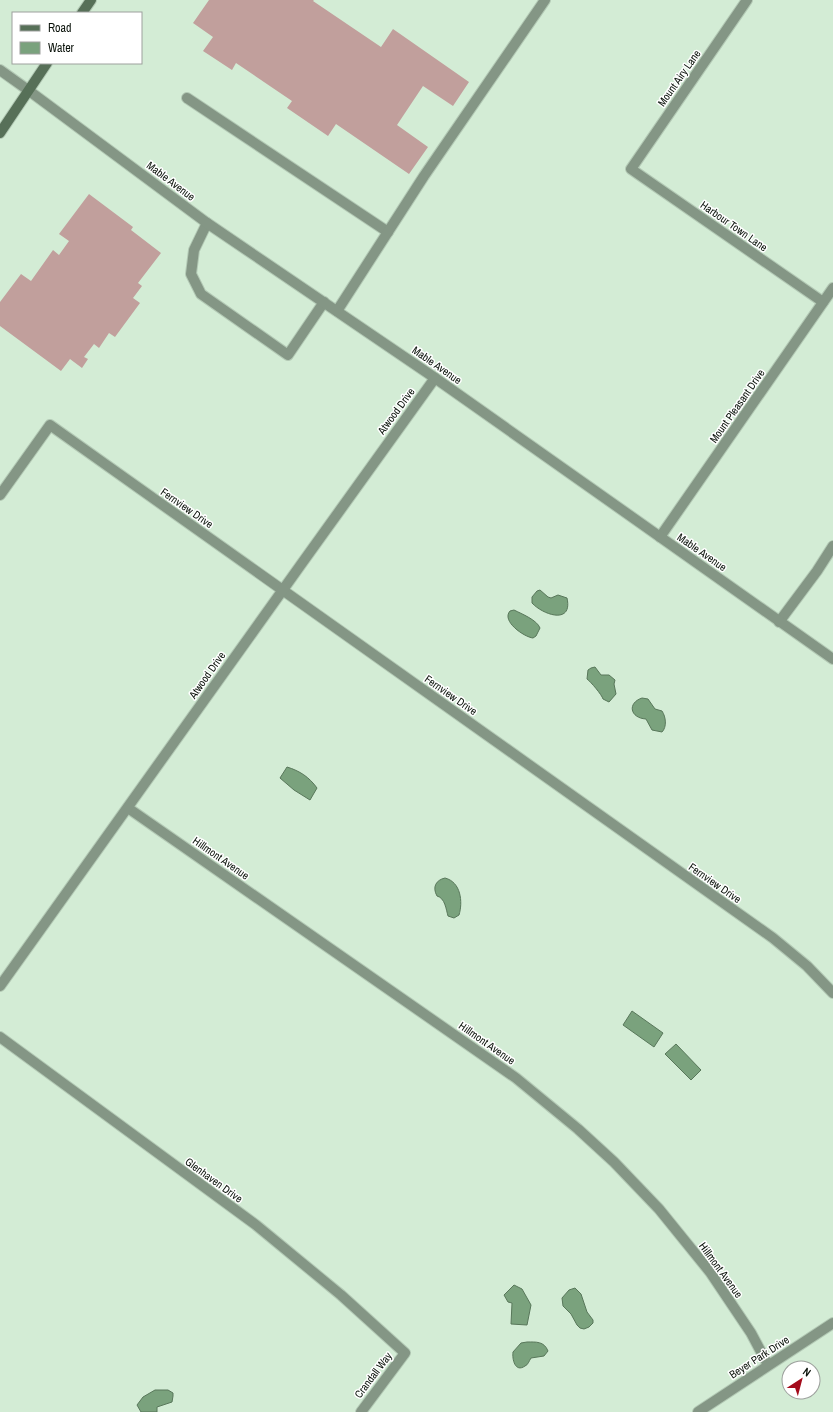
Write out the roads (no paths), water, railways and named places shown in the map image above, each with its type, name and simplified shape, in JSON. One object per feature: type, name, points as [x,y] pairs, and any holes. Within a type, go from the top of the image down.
[{"type":"main road","points":[[83,12],[91,0]]},
{"type":"main road","points":[[0,133],[46,64]]},
{"type":"street","points":[[337,311],[424,176],[545,0]]},
{"type":"street","name":"Mount Airy Lane","points":[[630,169],[747,0]]},
{"type":"street","name":"Mable Avenue","points":[[0,70],[207,223],[435,378],[833,659]]},
{"type":"street","points":[[187,98],[388,232]]},
{"type":"street","name":"Harbour Town Lane","points":[[630,169],[823,302]]},
{"type":"street","points":[[207,223],[194,250],[191,274],[201,294],[288,355],[324,302]]},
{"type":"street","name":"Mount Pleasant Drive","points":[[660,537],[833,288]]},
{"type":"street","name":"Atwood Drive","points":[[0,986],[435,378]]},
{"type":"street","name":"Fernview Drive","points":[[0,494],[50,425],[773,938],[807,966],[833,993]]},
{"type":"street","points":[[779,622],[817,571],[833,546]]},
{"type":"street","name":"Hillmont Avenue","points":[[128,808],[516,1078],[578,1129],[614,1162],[659,1209],[710,1272],[751,1333],[768,1365]]},
{"type":"street","name":"Glenhaven Drive","points":[[0,1037],[256,1225],[341,1295],[405,1353]]},
{"type":"street","name":"Beyer Park Drive","points":[[698,1412],[833,1323]]},
{"type":"street","name":"Crandall Way","points":[[361,1412],[405,1353]]},
{"type":"water","points":[[540,590],[551,598],[558,595],[567,598],[568,606],[566,612],[561,615],[549,614],[532,603],[532,597],[537,591]]},
{"type":"water","points":[[514,610],[536,622],[540,628],[536,636],[533,638],[524,635],[511,624],[508,615],[510,611]]},
{"type":"water","points":[[595,667],[601,675],[609,675],[615,680],[614,684],[616,694],[609,702],[603,699],[587,679],[588,670]]},
{"type":"water","points":[[642,698],[648,699],[655,709],[662,711],[665,727],[662,732],[652,730],[646,719],[637,716],[632,710],[634,703]]},
{"type":"water","points":[[287,767],[304,775],[317,788],[310,800],[294,790],[280,778]]},
{"type":"water","points":[[445,878],[450,880],[458,888],[460,893],[461,904],[459,915],[454,918],[448,916],[442,899],[437,896],[435,890],[437,882]]},
{"type":"water","points":[[632,1011],[663,1033],[654,1047],[623,1025]]},
{"type":"water","points":[[676,1044],[701,1070],[691,1080],[665,1054]]},
{"type":"water","points":[[514,1285],[522,1289],[531,1305],[527,1325],[511,1324],[512,1303],[508,1302],[504,1295]]},
{"type":"water","points":[[575,1288],[581,1294],[587,1312],[593,1320],[593,1323],[589,1327],[584,1329],[577,1325],[571,1314],[563,1306],[562,1298],[569,1290]]},
{"type":"water","points":[[537,1342],[542,1344],[548,1351],[544,1356],[531,1358],[528,1364],[522,1368],[519,1368],[515,1364],[513,1352],[521,1343]]},
{"type":"water","points":[[155,1390],[168,1390],[173,1393],[172,1402],[157,1407],[157,1412],[141,1412],[137,1405],[143,1397]]}]
